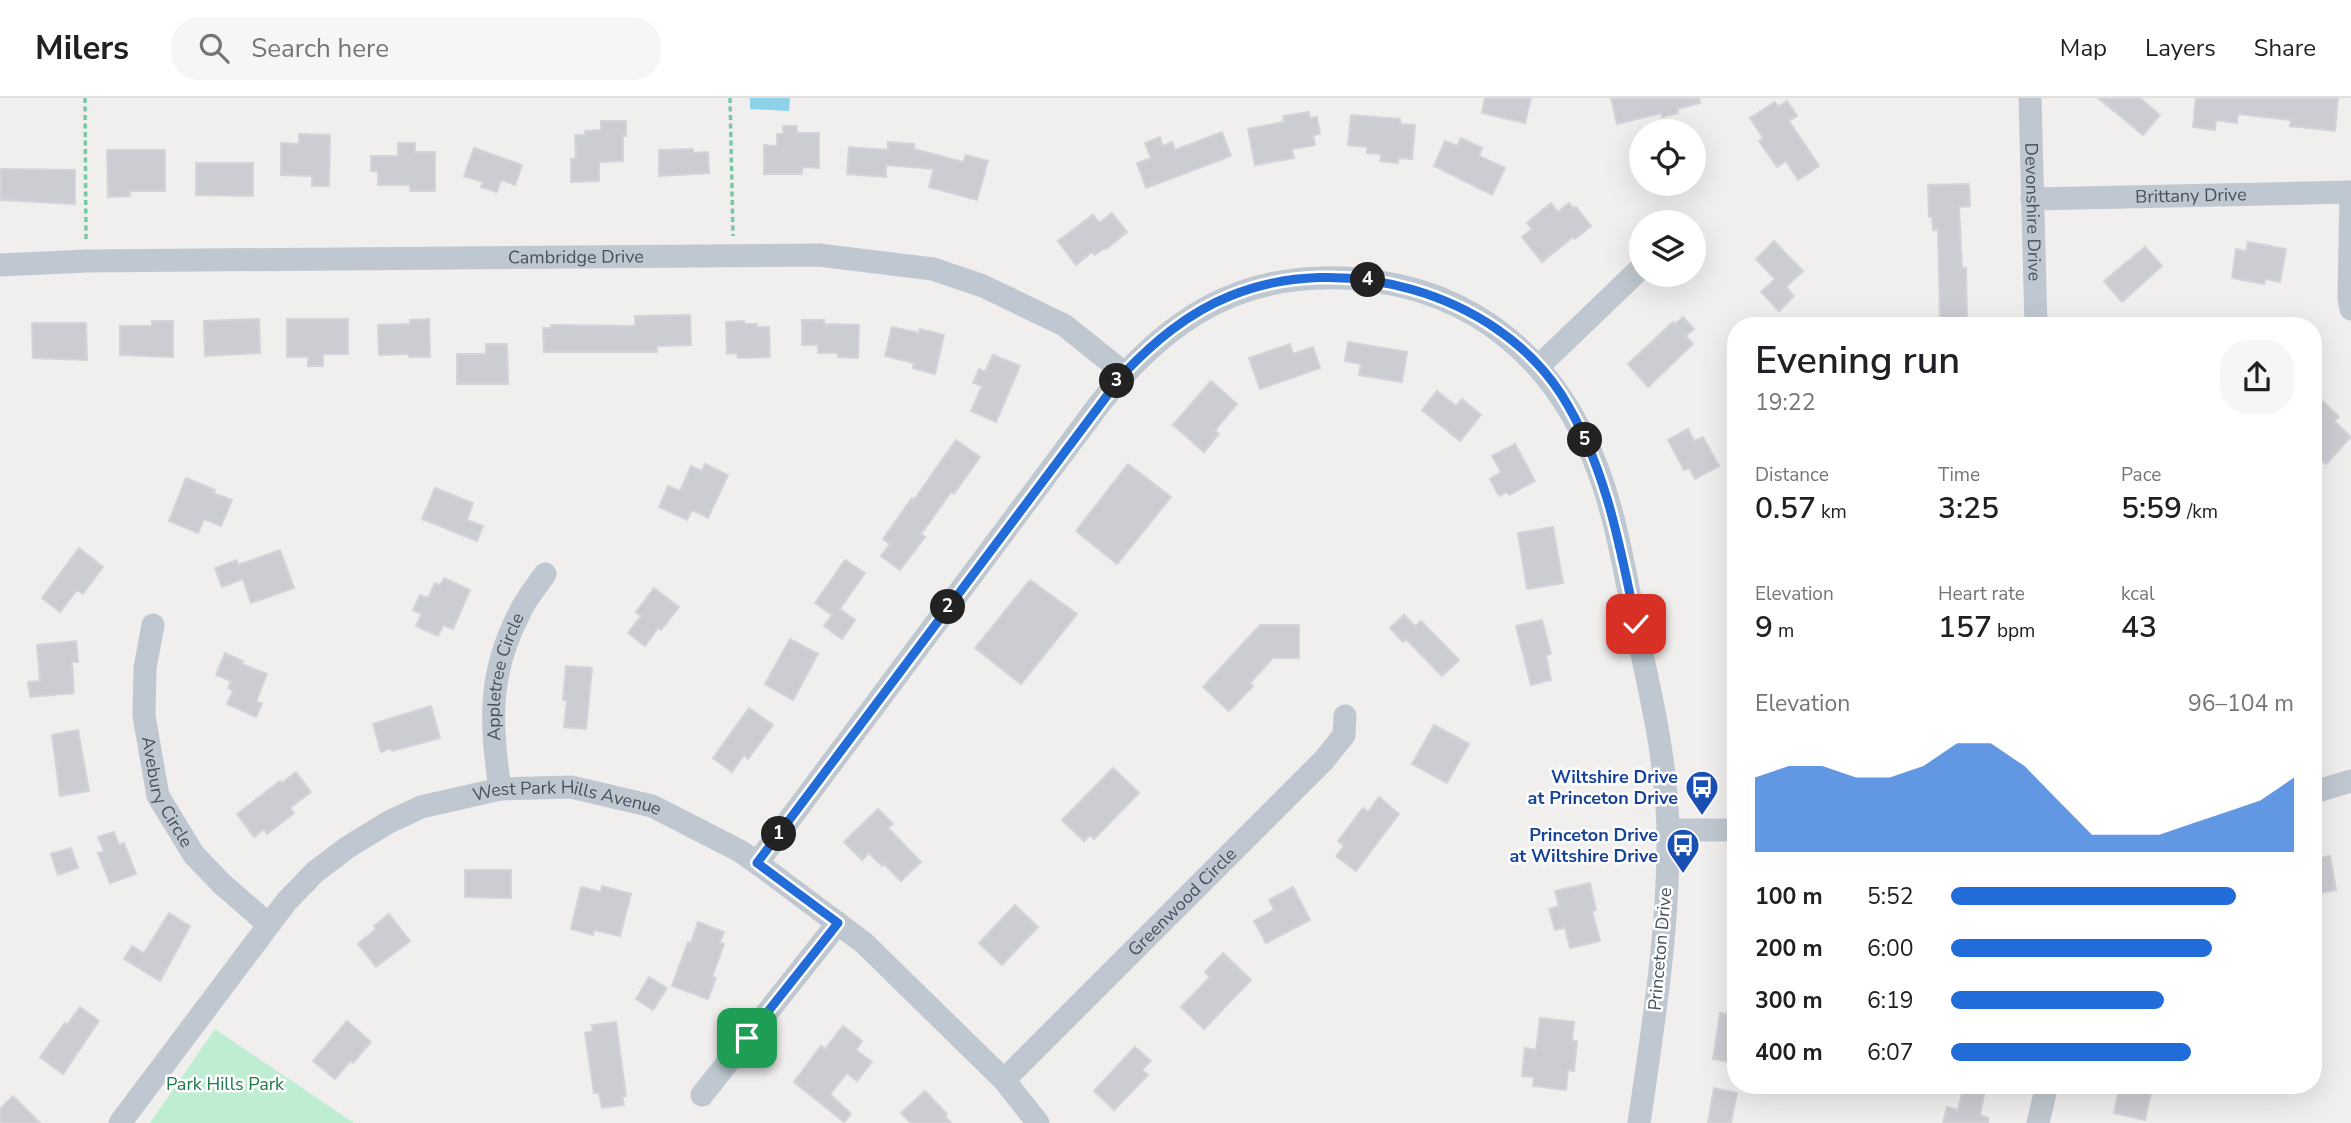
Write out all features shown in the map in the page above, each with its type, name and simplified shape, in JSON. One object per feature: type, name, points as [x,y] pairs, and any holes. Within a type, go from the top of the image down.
[{"type":"street","name":"Devonshire Drive","points":[[2030,98],[2036,317]]},
{"type":"street","name":"Brittany Drive","points":[[2032,199],[2351,192]]},
{"type":"street","points":[[2351,192],[2351,309]]},
{"type":"street","name":"Cambridge Drive","points":[[0,265],[87,261],[820,255],[933,269],[983,286],[1064,325],[1124,373]]},
{"type":"street","name":"Princeton Drive","points":[[757,863],[1124,373],[1149,347],[1181,322],[1212,304],[1269,285],[1337,277],[1394,285],[1450,303],[1503,333],[1539,366],[1560,393],[1599,472],[1623,560],[1659,732],[1668,831],[1666,897],[1654,1017],[1639,1123]]},
{"type":"street","points":[[1539,366],[1629,279]]},
{"type":"street","name":"Appletree Circle","points":[[500,789],[492,738],[493,691],[521,609],[545,574]]},
{"type":"street","name":"Avebury Circle","points":[[153,625],[145,668],[144,716],[158,796],[194,855],[222,884],[268,924]]},
{"type":"street","name":"Greenwood Circle","points":[[1004,1080],[1324,760],[1344,735],[1345,716]]},
{"type":"street","points":[[2322,790],[2351,781]]},
{"type":"street","name":"West Park Hills Avenue","points":[[120,1123],[268,924],[315,872],[348,847],[389,822],[421,807],[500,789],[571,786],[652,806],[740,851],[757,863],[864,943],[1004,1080],[1038,1123]]},
{"type":"street","points":[[1668,831],[1727,830]]},
{"type":"street","points":[[702,1095],[838,923]]},
{"type":"street","points":[[2038,1123],[2045,1094]]},
{"type":"path","points":[[85,98],[87,261]]},
{"type":"path","points":[[730,98],[734,246]]},
{"type":"green space","name":"Park Hills Park","points":[[215,1029],[228,1038],[354,1123],[150,1123]]},
{"type":"water","points":[[750,98],[790,98],[789,111],[750,109]]},
{"type":"building","points":[[1485,98],[1531,98],[1525,123],[1482,113]]},
{"type":"building","points":[[1611,98],[1699,98],[1700,103],[1677,109],[1678,113],[1662,117],[1661,113],[1617,124]]},
{"type":"building","points":[[2098,98],[2140,98],[2160,115],[2143,135]]},
{"type":"building","points":[[2196,98],[2338,98],[2335,131],[2290,126],[2291,120],[2238,114],[2237,123],[2216,120],[2215,130],[2193,127]]},
{"type":"building","points":[[1787,101],[1797,116],[1789,121],[1819,166],[1798,180],[1786,161],[1777,167],[1759,141],[1763,138],[1750,118],[1775,102],[1778,107]]},
{"type":"building","points":[[1309,112],[1310,118],[1317,117],[1320,134],[1313,135],[1315,145],[1292,149],[1294,158],[1255,165],[1248,129],[1284,122],[1283,116]]},
{"type":"building","points":[[1351,115],[1400,119],[1400,124],[1415,125],[1412,159],[1398,158],[1398,163],[1380,161],[1381,154],[1367,153],[1367,147],[1348,145]]},
{"type":"building","points":[[601,121],[626,121],[623,161],[599,162],[599,181],[571,182],[571,159],[576,158],[575,135],[601,130]]},
{"type":"building","points":[[783,126],[797,126],[797,133],[819,133],[819,168],[802,167],[802,174],[764,174],[764,145],[777,146],[777,134],[783,134]]},
{"type":"building","points":[[1222,132],[1231,156],[1146,188],[1137,163],[1151,158],[1145,143],[1160,137],[1163,146],[1172,142],[1175,150]]},
{"type":"building","points":[[299,134],[330,135],[329,186],[312,186],[312,176],[281,175],[281,143],[299,144]]},
{"type":"building","points":[[1461,138],[1482,148],[1479,156],[1505,168],[1492,195],[1434,166],[1445,141],[1457,146]]},
{"type":"building","points":[[888,142],[914,144],[914,149],[963,162],[966,155],[988,161],[977,200],[929,187],[934,169],[886,165],[886,177],[847,174],[849,147],[888,150]]},
{"type":"building","points":[[398,143],[415,143],[415,152],[435,152],[435,191],[410,191],[410,185],[378,185],[378,171],[371,171],[371,156],[398,156]]},
{"type":"building","points":[[474,148],[522,165],[515,185],[501,180],[497,192],[481,187],[483,182],[464,176]]},
{"type":"building","points":[[693,149],[693,153],[708,152],[709,173],[659,176],[659,150]]},
{"type":"building","points":[[107,150],[165,150],[165,191],[130,191],[130,196],[108,197]]},
{"type":"building","points":[[196,163],[253,163],[253,196],[196,195]]},
{"type":"building","points":[[1,169],[75,170],[75,204],[1,200]]},
{"type":"building","points":[[1969,184],[1970,206],[1959,207],[1962,268],[1966,268],[1967,317],[1940,317],[1938,229],[1933,230],[1932,217],[1929,217],[1928,185]]},
{"type":"building","points":[[1551,203],[1558,212],[1569,203],[1574,209],[1576,207],[1591,226],[1542,262],[1522,237],[1532,229],[1527,223]]},
{"type":"building","points":[[1112,213],[1127,232],[1106,249],[1095,255],[1092,252],[1076,265],[1058,241],[1093,215],[1099,223]]},
{"type":"building","points":[[1774,241],[1803,271],[1786,287],[1794,296],[1779,311],[1761,292],[1775,279],[1756,259]]},
{"type":"building","points":[[2248,242],[2286,249],[2280,282],[2265,279],[2264,284],[2232,278],[2236,249],[2246,251]]},
{"type":"building","points":[[2145,247],[2162,266],[2122,302],[2104,281]]},
{"type":"building","points":[[690,315],[691,345],[657,346],[657,352],[544,352],[543,328],[551,328],[551,325],[635,326],[635,316]]},
{"type":"building","points":[[1683,317],[1694,329],[1686,336],[1693,344],[1648,387],[1628,364],[1673,322],[1675,324]]},
{"type":"building","points":[[259,319],[260,353],[205,356],[204,321]]},
{"type":"building","points":[[287,319],[348,319],[348,354],[323,354],[323,366],[308,366],[308,357],[287,357]]},
{"type":"building","points":[[429,319],[430,357],[409,357],[409,354],[379,355],[378,325],[410,324],[410,320]]},
{"type":"building","points":[[802,320],[859,325],[858,358],[838,357],[838,353],[818,353],[818,345],[802,345]]},
{"type":"building","points":[[152,321],[173,321],[173,357],[120,355],[120,326],[152,326]]},
{"type":"building","points":[[744,321],[744,324],[769,327],[770,357],[738,358],[737,353],[727,354],[726,322]]},
{"type":"building","points":[[32,323],[86,323],[87,360],[33,358]]},
{"type":"building","points":[[892,327],[919,333],[920,329],[944,335],[935,374],[913,368],[914,363],[885,356]]},
{"type":"building","points":[[1348,342],[1407,352],[1402,382],[1359,375],[1361,364],[1345,361]]},
{"type":"building","points":[[486,344],[507,344],[508,384],[457,384],[457,354],[486,354]]},
{"type":"building","points":[[1290,344],[1293,354],[1313,347],[1320,368],[1260,389],[1249,358]]},
{"type":"building","points":[[993,355],[1020,366],[996,422],[971,411],[982,386],[973,383],[979,369],[985,372]]},
{"type":"building","points":[[1211,381],[1237,404],[1215,430],[1219,434],[1204,452],[1173,425]]},
{"type":"building","points":[[1437,391],[1456,406],[1462,399],[1481,415],[1460,441],[1422,410]]},
{"type":"building","points":[[2322,401],[2339,417],[2334,421],[2351,437],[2326,464],[2322,460]]},
{"type":"building","points":[[1688,429],[1694,441],[1703,437],[1719,466],[1695,479],[1689,468],[1684,470],[1668,440]]},
{"type":"building","points":[[956,440],[980,457],[921,534],[925,537],[900,570],[881,556],[890,544],[883,539]]},
{"type":"building","points":[[1515,444],[1535,481],[1509,495],[1507,492],[1499,496],[1490,479],[1501,472],[1492,456]]},
{"type":"building","points":[[705,464],[728,475],[708,518],[692,510],[687,520],[659,507],[668,486],[680,491],[691,466],[702,471]]},
{"type":"building","points":[[1128,464],[1171,497],[1117,564],[1076,531]]},
{"type":"building","points":[[186,478],[232,500],[221,526],[204,519],[198,533],[169,521]]},
{"type":"building","points":[[435,488],[473,503],[467,520],[483,526],[477,541],[422,519]]},
{"type":"building","points":[[1553,527],[1563,583],[1527,589],[1518,533]]},
{"type":"building","points":[[79,548],[103,567],[83,594],[77,590],[60,612],[42,598]]},
{"type":"building","points":[[280,550],[294,588],[251,603],[243,579],[222,587],[215,568],[237,560],[238,565]]},
{"type":"building","points":[[845,560],[865,573],[840,609],[855,620],[842,639],[824,626],[832,615],[815,603]]},
{"type":"building","points":[[444,578],[470,590],[453,629],[443,625],[438,636],[416,626],[422,614],[413,610],[420,595],[428,598],[435,583],[440,585]]},
{"type":"building","points":[[1030,580],[1077,614],[1021,684],[975,648]]},
{"type":"building","points":[[654,588],[679,607],[645,646],[628,633],[641,616],[636,612]]},
{"type":"building","points":[[1404,615],[1415,626],[1421,621],[1459,660],[1442,676],[1406,639],[1403,642],[1390,628]]},
{"type":"building","points":[[1542,620],[1551,654],[1546,655],[1551,680],[1531,685],[1516,626]]},
{"type":"building","points":[[1260,625],[1299,625],[1299,658],[1273,658],[1250,683],[1253,686],[1229,711],[1203,687]]},
{"type":"building","points":[[790,639],[818,654],[793,700],[765,684]]},
{"type":"building","points":[[76,641],[78,662],[72,662],[74,693],[30,697],[28,682],[40,681],[37,645]]},
{"type":"building","points":[[225,653],[243,661],[242,664],[267,674],[256,701],[262,704],[256,717],[227,704],[233,691],[228,688],[231,681],[216,675]]},
{"type":"building","points":[[566,666],[592,668],[586,729],[564,727],[567,700],[563,700]]},
{"type":"building","points":[[431,706],[440,738],[381,752],[373,724]]},
{"type":"building","points":[[749,708],[773,725],[748,759],[744,755],[732,772],[713,758]]},
{"type":"building","points":[[1434,725],[1469,744],[1447,783],[1412,764]]},
{"type":"building","points":[[78,730],[89,791],[60,796],[52,735]]},
{"type":"building","points":[[1113,768],[1139,793],[1094,839],[1090,835],[1084,841],[1062,820]]},
{"type":"building","points":[[296,772],[311,792],[290,808],[294,813],[267,834],[264,829],[254,837],[237,814]]},
{"type":"building","points":[[1379,797],[1399,814],[1356,871],[1336,856],[1344,846],[1338,841],[1363,808],[1368,812]]},
{"type":"building","points":[[878,809],[893,824],[888,828],[921,862],[901,881],[869,853],[862,860],[844,842]]},
{"type":"building","points":[[114,832],[119,845],[124,843],[136,874],[110,883],[98,853],[104,851],[98,837]]},
{"type":"building","points":[[71,848],[78,868],[58,875],[51,854]]},
{"type":"building","points":[[2330,856],[2336,890],[2322,893],[2322,858]]},
{"type":"building","points":[[465,870],[511,870],[511,898],[465,897]]},
{"type":"building","points":[[1590,883],[1596,910],[1592,911],[1600,941],[1570,948],[1565,928],[1555,930],[1549,909],[1559,906],[1555,891]]},
{"type":"building","points":[[602,886],[631,894],[620,936],[594,930],[593,935],[571,929],[581,887],[601,892]]},
{"type":"building","points":[[1293,887],[1310,920],[1266,943],[1254,921],[1274,910],[1269,900]]},
{"type":"building","points":[[1015,905],[1038,927],[1002,965],[979,943]]},
{"type":"building","points":[[169,913],[190,926],[160,981],[124,959],[132,946],[144,953]]},
{"type":"building","points":[[389,914],[410,941],[376,967],[358,944]]},
{"type":"building","points":[[698,922],[724,932],[720,942],[724,944],[712,977],[716,978],[708,999],[672,986]]},
{"type":"building","points":[[1223,953],[1251,980],[1204,1029],[1181,1007],[1210,977],[1205,972]]},
{"type":"building","points":[[649,977],[667,988],[653,1010],[636,999]]},
{"type":"building","points":[[80,1007],[99,1021],[63,1074],[40,1057]]},
{"type":"building","points":[[1720,1013],[1727,1014],[1727,1061],[1713,1059]]},
{"type":"building","points":[[1540,1018],[1574,1022],[1572,1041],[1577,1041],[1574,1071],[1568,1070],[1566,1090],[1533,1086],[1534,1077],[1522,1076],[1525,1048],[1536,1050]]},
{"type":"building","points":[[347,1021],[371,1042],[335,1079],[313,1061]]},
{"type":"building","points":[[616,1022],[626,1096],[622,1097],[624,1105],[602,1108],[599,1093],[594,1093],[585,1033],[593,1031],[592,1025]]},
{"type":"building","points":[[843,1026],[862,1041],[856,1050],[872,1062],[857,1081],[847,1073],[830,1094],[851,1114],[844,1122],[794,1082],[821,1046],[825,1049]]},
{"type":"building","points":[[1135,1047],[1151,1061],[1142,1070],[1148,1075],[1114,1110],[1094,1091]]},
{"type":"building","points":[[1714,1088],[1727,1091],[1727,1094],[1737,1094],[1731,1123],[1708,1123]]},
{"type":"building","points":[[925,1091],[947,1114],[945,1116],[951,1123],[911,1123],[901,1113]]},
{"type":"building","points":[[1962,1094],[1984,1094],[1980,1115],[1988,1118],[1988,1123],[1943,1123],[1947,1107],[1958,1110]]},
{"type":"building","points":[[2118,1094],[2151,1094],[2145,1120],[2114,1113]]},
{"type":"building","points":[[13,1096],[40,1123],[0,1123],[0,1109]]},
{"type":"place","name":"Wiltshire Drive at Princeton Drive","points":[[1702,817]]},
{"type":"place","name":"Princeton Drive at Wiltshire Drive","points":[[1683,875]]},
{"type":"route","points":[[747,1038],[838,923],[757,863],[1124,373],[1149,347],[1181,322],[1212,304],[1269,285],[1337,277],[1367,280],[1424,293],[1478,317],[1503,333],[1539,366],[1560,393],[1585,439],[1599,472],[1623,560],[1636,624]]}]
